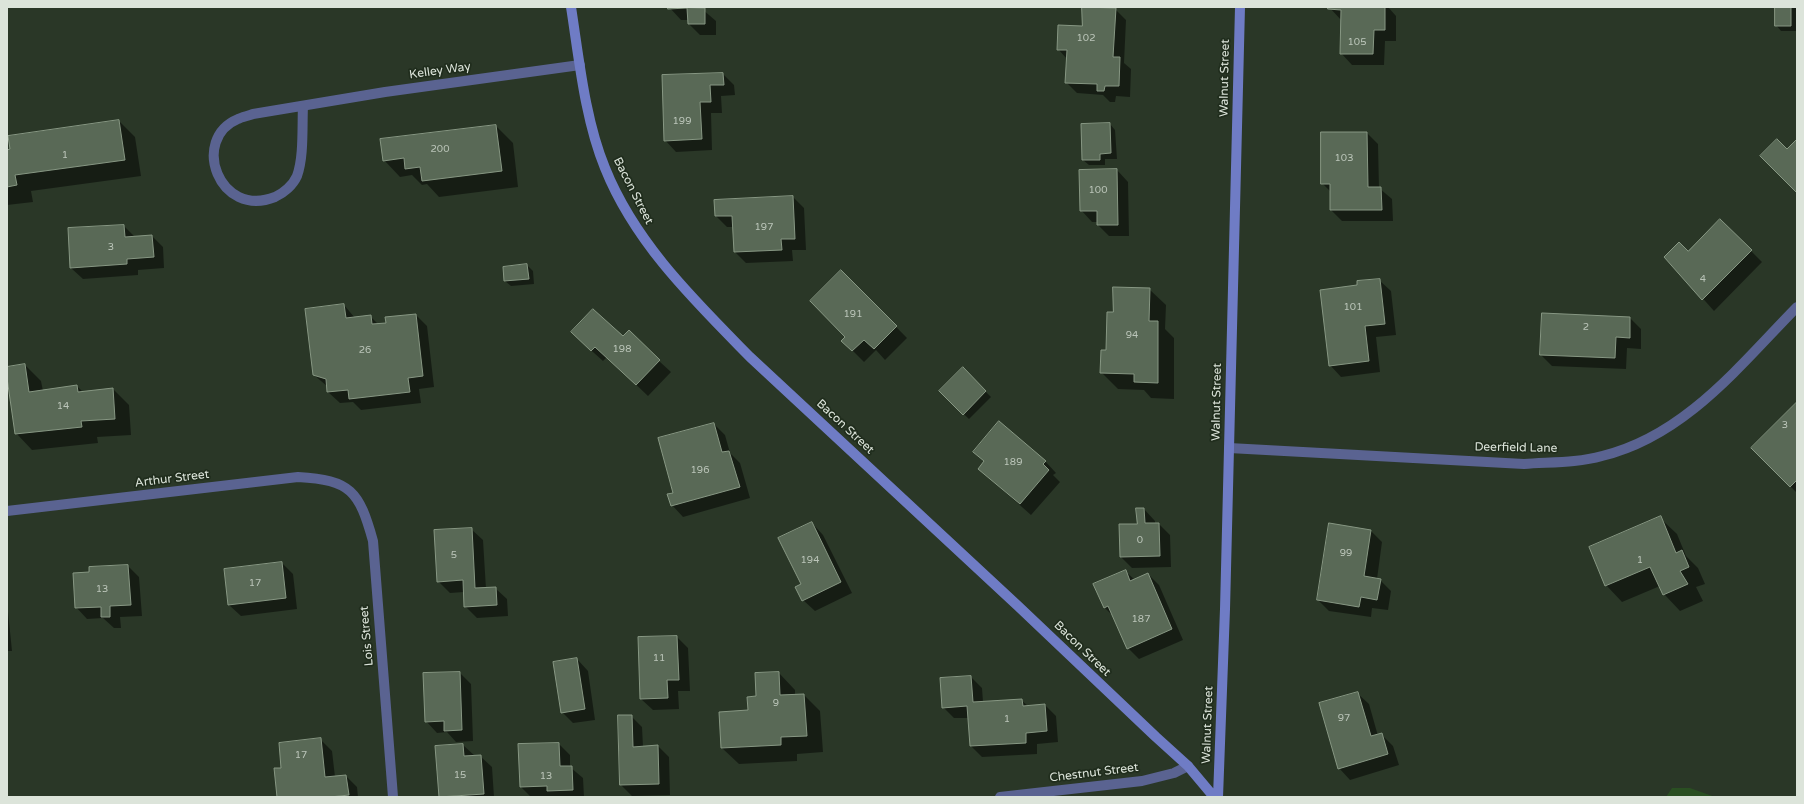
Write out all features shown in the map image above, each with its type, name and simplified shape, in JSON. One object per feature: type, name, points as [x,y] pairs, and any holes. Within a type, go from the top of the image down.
[{"type":"street","name":"Bacon Street","points":[[571,7],[589,114],[604,167],[631,221],[653,252],[681,285],[750,357],[1188,766],[1214,797]]},
{"type":"street","name":"Walnut Street","points":[[1218,797],[1225,609],[1240,7]]},
{"type":"street","name":"Kelley Way","points":[[303,106],[300,164],[296,177],[290,185],[274,197],[267,200],[253,201],[237,196],[225,186],[216,173],[213,158],[216,141],[224,129],[237,119],[253,114],[385,92],[580,65]]},
{"type":"street","name":"Deerfield Lane","points":[[1229,448],[1524,464],[1566,462],[1602,457],[1639,444],[1671,427],[1700,404],[1797,307]]},
{"type":"street","name":"Arthur Street","points":[[7,511],[298,477],[318,478],[340,483]]},
{"type":"street","name":"Lois Street","points":[[340,483],[356,497],[364,511],[373,541],[393,797]]},
{"type":"street","name":"Chestnut Street","points":[[1000,797],[1142,781],[1174,773],[1188,766]]},
{"type":"green space","points":[[1672,788],[1690,788],[1715,797],[1666,797]]},
{"type":"building","points":[[668,7],[705,8],[705,24],[688,24],[687,8],[668,9]]},
{"type":"building","points":[[1082,7],[1116,8],[1113,57],[1120,57],[1119,86],[1105,86],[1104,91],[1097,91],[1097,84],[1065,83],[1067,50],[1057,50],[1058,25],[1082,26]]},
{"type":"building","points":[[1328,7],[1385,7],[1385,30],[1374,30],[1373,54],[1340,54],[1341,10],[1328,9]]},
{"type":"building","points":[[1775,7],[1791,7],[1791,26],[1775,26]]},
{"type":"building","points":[[723,73],[724,85],[710,85],[711,102],[700,102],[702,139],[664,141],[662,75]]},
{"type":"building","points":[[119,120],[125,160],[15,175],[17,185],[7,187],[7,150],[10,149],[8,136]]},
{"type":"building","points":[[1110,123],[1111,153],[1100,154],[1100,160],[1082,160],[1081,124]]},
{"type":"building","points":[[496,125],[502,171],[422,181],[420,167],[405,169],[404,158],[383,161],[380,139]]},
{"type":"building","points":[[1321,132],[1367,132],[1368,187],[1381,187],[1382,210],[1330,210],[1330,184],[1321,184]]},
{"type":"building","points":[[1777,139],[1787,149],[1797,139],[1797,193],[1760,156]]},
{"type":"building","points":[[1117,169],[1118,225],[1097,225],[1097,211],[1080,211],[1079,170]]},
{"type":"building","points":[[793,196],[795,239],[781,239],[782,250],[734,252],[732,216],[715,216],[714,200]]},
{"type":"building","points":[[1720,219],[1752,250],[1702,300],[1664,257],[1679,242],[1688,251]]},
{"type":"building","points":[[124,225],[125,237],[152,235],[154,257],[127,259],[127,264],[70,268],[68,228]]},
{"type":"building","points":[[527,264],[529,279],[504,281],[503,267]]},
{"type":"building","points":[[841,270],[897,326],[874,349],[864,340],[852,351],[841,341],[845,337],[810,301]]},
{"type":"building","points":[[1380,279],[1385,324],[1365,326],[1369,361],[1329,366],[1320,290],[1357,285],[1357,281]]},
{"type":"building","points":[[1113,287],[1150,288],[1149,321],[1158,321],[1158,383],[1134,382],[1134,374],[1100,373],[1101,350],[1106,350],[1107,312],[1113,312]]},
{"type":"building","points":[[344,304],[346,318],[371,315],[372,324],[386,323],[385,317],[416,314],[423,376],[408,378],[410,392],[349,399],[348,390],[327,392],[326,379],[313,375],[305,309]]},
{"type":"building","points":[[593,309],[623,336],[629,330],[660,360],[636,385],[595,347],[591,351],[571,332]]},
{"type":"building","points":[[1542,313],[1630,317],[1630,338],[1616,337],[1615,358],[1540,355]]},
{"type":"building","points":[[25,364],[29,392],[77,385],[78,392],[113,388],[115,419],[81,421],[82,427],[15,434],[7,378],[7,367]]},
{"type":"building","points":[[963,367],[986,391],[963,415],[939,391]]},
{"type":"building","points":[[1797,402],[1797,480],[1790,487],[1751,448]]},
{"type":"building","points":[[999,421],[1046,461],[1043,464],[1049,470],[1020,504],[978,469],[984,461],[973,452]]},
{"type":"building","points":[[714,423],[722,452],[729,451],[740,487],[671,506],[667,494],[673,493],[658,438]]},
{"type":"building","points":[[1136,508],[1144,508],[1145,523],[1159,523],[1160,556],[1120,557],[1119,524],[1137,524]]},
{"type":"building","points":[[1661,516],[1676,553],[1682,550],[1689,567],[1680,571],[1688,584],[1663,595],[1650,567],[1605,586],[1589,547]]},
{"type":"building","points":[[812,522],[841,582],[802,601],[795,587],[801,584],[778,538]]},
{"type":"building","points":[[1329,523],[1371,530],[1364,576],[1381,579],[1377,600],[1361,597],[1359,607],[1317,600]]},
{"type":"building","points":[[472,528],[475,588],[496,587],[497,605],[464,607],[463,580],[437,582],[434,530]]},
{"type":"building","points":[[282,562],[286,598],[228,605],[224,569]]},
{"type":"building","points":[[128,565],[131,605],[110,606],[110,617],[101,617],[101,607],[75,608],[73,573],[89,572],[89,567]]},
{"type":"building","points":[[1126,570],[1130,581],[1148,573],[1172,629],[1127,649],[1108,606],[1104,608],[1093,584]]},
{"type":"building","points":[[677,636],[679,680],[667,680],[668,698],[640,699],[638,637]]},
{"type":"building","points":[[577,658],[585,709],[561,713],[553,662]]},
{"type":"building","points":[[460,672],[462,730],[444,731],[444,721],[425,722],[423,673]]},
{"type":"building","points":[[779,672],[780,695],[804,694],[807,736],[781,737],[781,745],[721,748],[719,712],[748,710],[747,697],[756,696],[755,673]]},
{"type":"building","points":[[971,676],[973,702],[1022,699],[1023,706],[1045,704],[1047,731],[1026,733],[1026,743],[970,746],[967,706],[942,708],[940,678]]},
{"type":"building","points":[[1358,692],[1371,736],[1382,733],[1388,754],[1338,769],[1319,703]]},
{"type":"building","points":[[618,715],[632,715],[633,747],[658,745],[659,784],[620,785]]},
{"type":"building","points":[[321,738],[325,777],[346,775],[349,795],[330,797],[277,797],[274,768],[281,768],[279,743]]},
{"type":"building","points":[[559,743],[560,766],[572,766],[573,790],[547,791],[547,786],[520,787],[518,744]]},
{"type":"building","points":[[463,744],[464,756],[481,755],[484,794],[439,797],[435,746]]}]
